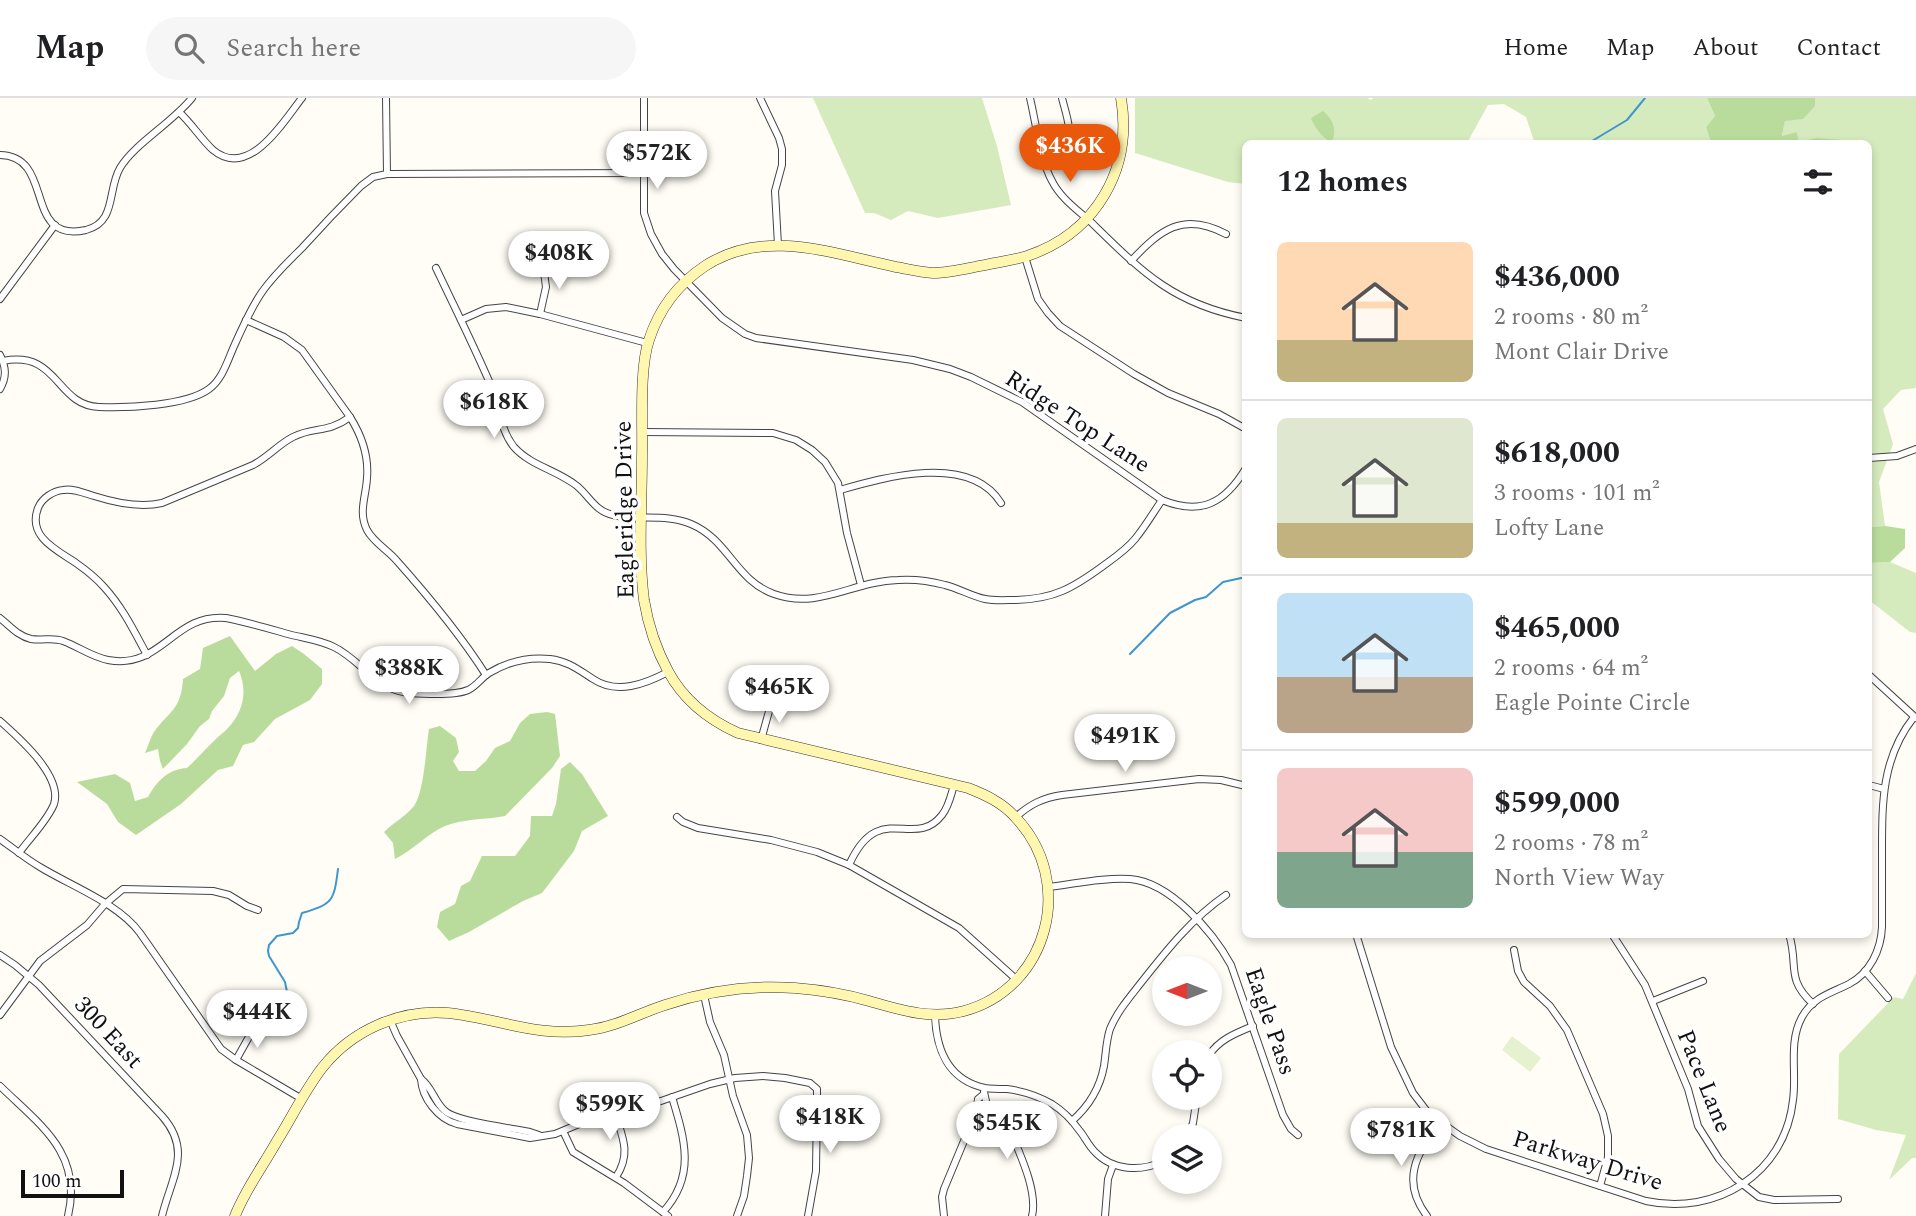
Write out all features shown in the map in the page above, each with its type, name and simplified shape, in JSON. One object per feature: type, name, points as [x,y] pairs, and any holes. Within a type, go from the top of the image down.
[{"type":"main road","name":"Eagleridge Drive","points":[[235,1216],[322,1068],[337,1052],[363,1032],[390,1020],[416,1014],[444,1013],[535,1031],[566,1033],[610,1026],[664,1005],[704,995],[751,988],[800,988],[837,993],[905,1012],[952,1014],[992,999],[1016,979],[1030,962],[1041,939],[1049,908],[1048,887],[1039,851],[1016,817],[985,795],[954,785],[761,740],[727,729],[691,702],[668,672],[654,641],[643,584],[643,379],[648,343],[659,314],[668,301],[685,281],[705,266],[746,248],[778,245],[803,247],[936,273],[1025,257],[1056,243],[1087,219],[1105,195],[1116,174],[1124,136],[1121,98]]},
{"type":"street","points":[[0,155],[16,158],[27,165],[46,215],[55,225],[74,231],[90,229],[105,217],[110,208],[114,181],[121,165],[180,113],[192,98]]},
{"type":"street","points":[[180,113],[213,150],[229,157],[240,158],[251,155],[260,148],[302,98]]},
{"type":"street","points":[[386,98],[387,174]]},
{"type":"street","name":"Ridge Top Lane","points":[[644,98],[644,213],[650,234],[662,254],[685,281],[722,318],[745,334],[768,340],[922,361],[971,377],[1022,402],[1162,500],[1183,507],[1200,507],[1224,496],[1232,490],[1242,474]]},
{"type":"street","points":[[760,98],[782,149],[782,164],[775,191],[778,245]]},
{"type":"street","points":[[1030,98],[1048,173],[1054,186],[1130,261],[1160,285],[1217,312],[1242,317]]},
{"type":"street","points":[[1043,154],[1058,150],[1067,139],[1069,126],[1062,98]]},
{"type":"street","points":[[0,389],[5,376],[2,358],[41,366],[51,373],[71,397],[89,406],[136,407],[198,395],[214,385],[246,320],[275,275],[361,186],[373,177],[387,174],[643,173]]},
{"type":"street","points":[[1130,261],[1157,235],[1174,227],[1200,224],[1226,234]]},
{"type":"street","points":[[0,299],[55,225]]},
{"type":"street","points":[[1025,257],[1038,299],[1060,326],[1133,374],[1242,427]]},
{"type":"street","points":[[540,314],[546,287],[543,265]]},
{"type":"street","points":[[436,268],[493,391],[505,431],[513,445],[528,459],[573,483],[602,511],[615,516],[680,520],[701,529],[724,548],[747,577],[760,588],[776,595],[816,599],[861,585],[890,580],[915,580],[946,585],[994,600],[1028,600],[1051,596],[1081,582],[1124,550],[1138,536],[1162,500]]},
{"type":"street","points":[[461,320],[479,311],[500,307],[540,314],[648,343]]},
{"type":"street","points":[[246,320],[284,337],[302,350],[350,417],[361,436],[367,460],[368,476],[362,510],[366,528],[375,541],[395,558],[446,620],[486,675]]},
{"type":"street","points":[[147,654],[124,612],[102,584],[43,540],[36,520],[41,503],[50,494],[66,489],[129,504],[162,503],[260,462],[295,436],[333,428],[350,417]]},
{"type":"street","points":[[642,432],[764,433],[789,437],[805,445],[830,469],[840,490],[847,533],[861,585]]},
{"type":"street","points":[[1872,457],[1897,456],[1916,449]]},
{"type":"street","points":[[840,490],[899,475],[941,473],[983,484],[993,491],[1001,503]]},
{"type":"street","points":[[0,618],[22,636],[57,639],[103,659],[127,661],[162,647],[192,622],[220,617],[239,620],[330,646],[346,655],[379,682],[411,693],[461,692],[470,689],[486,675],[514,663],[540,659],[569,664],[600,683],[613,687],[640,685],[668,672]]},
{"type":"street","points":[[1790,938],[1796,985],[1812,1004],[1831,990],[1854,981],[1865,971],[1877,952],[1882,933],[1884,789],[1896,746],[1906,727],[1915,718],[1872,679]]},
{"type":"street","points":[[761,740],[771,704]]},
{"type":"street","points":[[0,721],[31,752],[51,777],[55,788],[51,810],[19,853]]},
{"type":"street","points":[[1016,817],[1033,803],[1062,795],[1199,779],[1242,785]]},
{"type":"street","points":[[849,865],[860,843],[878,830],[890,827],[917,829],[937,820],[946,808],[954,785]]},
{"type":"street","points":[[1872,786],[1884,789]]},
{"type":"street","points":[[677,817],[698,828],[771,840],[817,852],[849,865],[960,928],[1016,979]]},
{"type":"street","points":[[0,839],[38,866],[105,904],[133,924],[217,1044],[236,1060],[302,1100]]},
{"type":"street","name":"Eagle Pass","points":[[1048,887],[1116,879],[1139,880],[1162,888],[1196,919],[1231,965],[1283,1115],[1298,1135]]},
{"type":"street","points":[[0,1015],[44,958],[87,925],[120,891],[204,890],[229,895],[258,910]]},
{"type":"street","points":[[1072,1121],[1086,1107],[1097,1087],[1108,1036],[1118,1013],[1168,949],[1211,905],[1226,895]]},
{"type":"street","name":"Parkway Drive","points":[[1357,938],[1391,1047],[1418,1101],[1439,1122],[1486,1149],[1646,1201],[1676,1205],[1714,1198],[1743,1184],[1767,1162],[1786,1129],[1794,1098],[1795,1036],[1801,1018],[1812,1004]]},
{"type":"street","name":"Pace Lane","points":[[1615,938],[1646,985],[1688,1089],[1698,1126],[1718,1159],[1755,1195],[1764,1199],[1838,1199]]},
{"type":"street","points":[[1514,950],[1518,971],[1524,982],[1550,1006],[1567,1030],[1603,1114],[1608,1136],[1608,1157],[1600,1186]]},
{"type":"street","name":"300 East","points":[[0,956],[39,985],[172,1130],[178,1145],[178,1163],[162,1216]]},
{"type":"street","points":[[1865,971],[1888,998]]},
{"type":"street","points":[[1653,1001],[1703,981]]},
{"type":"street","points":[[704,995],[710,1022],[724,1055],[735,1102],[746,1130],[746,1185],[737,1216]]},
{"type":"street","points":[[935,1015],[940,1050],[948,1064],[965,1080],[984,1091],[1013,1090],[1054,1105],[1072,1121],[1093,1151],[1113,1165],[1138,1169],[1152,1166]]},
{"type":"street","points":[[390,1020],[421,1079],[422,1087],[442,1117],[449,1122],[530,1138],[551,1135],[614,1110],[672,1097],[729,1079],[756,1076],[805,1082],[817,1089],[816,1171],[808,1216]]},
{"type":"street","points":[[236,1060],[256,1026]]},
{"type":"street","points":[[1222,1041],[1253,1027]]},
{"type":"street","points":[[0,1086],[47,1131],[64,1157],[72,1186],[68,1216]]},
{"type":"street","points":[[944,1216],[944,1189],[976,1113],[985,1107],[984,1091]]},
{"type":"street","points":[[563,1131],[573,1152],[616,1177],[665,1214],[675,1197],[684,1172],[683,1135],[672,1097]]},
{"type":"street","points":[[614,1110],[625,1151],[624,1163],[616,1177]]},
{"type":"street","points":[[976,1113],[1010,1130],[1033,1191],[1035,1203],[1032,1216]]},
{"type":"street","points":[[1427,1216],[1415,1193],[1413,1174],[1420,1150],[1439,1122]]},
{"type":"street","points":[[1105,1216],[1108,1179],[1113,1165]]},
{"type":"green space","points":[[813,98],[982,98],[1011,205],[938,218],[908,211],[891,220],[874,213],[865,213]]},
{"type":"green space","points":[[1135,98],[1707,98],[1715,116],[1706,127],[1710,140],[1534,140],[1526,117],[1504,104],[1488,105],[1469,140],[1242,140],[1242,184],[1228,182],[1135,153]]},
{"type":"green space","points":[[1707,98],[1815,98],[1815,106],[1803,119],[1785,121],[1782,136],[1797,132],[1799,140],[1710,140],[1706,127],[1715,116]]},
{"type":"green space","points":[[1815,98],[1916,98],[1916,388],[1901,390],[1883,409],[1893,444],[1879,482],[1885,526],[1872,527],[1872,140],[1799,140],[1797,132],[1782,137],[1785,120],[1815,106]]},
{"type":"green space","points":[[1323,111],[1333,126],[1332,140],[1328,140],[1319,132],[1311,118]]},
{"type":"green space","points":[[1816,138],[1844,140],[1808,140]]},
{"type":"green space","points":[[1872,527],[1905,529],[1905,548],[1890,562],[1872,563]]},
{"type":"green space","points":[[1890,562],[1916,573],[1916,633],[1910,632],[1872,602],[1872,563]]},
{"type":"green space","points":[[230,636],[255,671],[276,654],[292,646],[322,669],[322,684],[310,700],[275,719],[254,742],[243,745],[233,766],[218,770],[181,804],[136,835],[118,822],[107,804],[77,782],[115,774],[130,783],[135,801],[148,797],[159,781],[169,773],[191,765],[237,715],[243,701],[239,671],[230,678],[224,696],[209,719],[163,769],[158,749],[145,753],[154,732],[177,704],[183,679],[200,669],[203,648]]},
{"type":"green space","points":[[530,714],[555,714],[560,756],[552,768],[505,816],[445,826],[395,859],[393,843],[384,832],[414,806],[422,781],[429,729],[440,726],[456,738],[459,752],[453,761],[459,771],[475,771],[495,748],[510,741],[520,723]]},
{"type":"green space","points":[[570,762],[582,774],[608,816],[582,831],[574,851],[542,893],[449,941],[437,927],[440,912],[455,904],[461,886],[470,881],[482,856],[515,856],[530,836],[531,816],[552,816],[561,769]]},
{"type":"green space","points":[[1916,973],[1916,1158],[1912,1158],[1889,1180],[1906,1135],[1838,1119],[1839,1054],[1894,997],[1903,999]]},
{"type":"green space","points":[[1512,1036],[1541,1058],[1530,1072],[1502,1050]]},
{"type":"waterway","points":[[1594,140],[1627,120],[1645,98]]},
{"type":"waterway","points":[[1130,654],[1170,613],[1206,597],[1223,582],[1242,578]]},
{"type":"waterway","points":[[259,1011],[257,1003],[261,1001],[288,997],[285,982],[269,956],[269,945],[277,936],[293,933],[298,928],[302,913],[320,907],[330,900],[338,869]]}]
